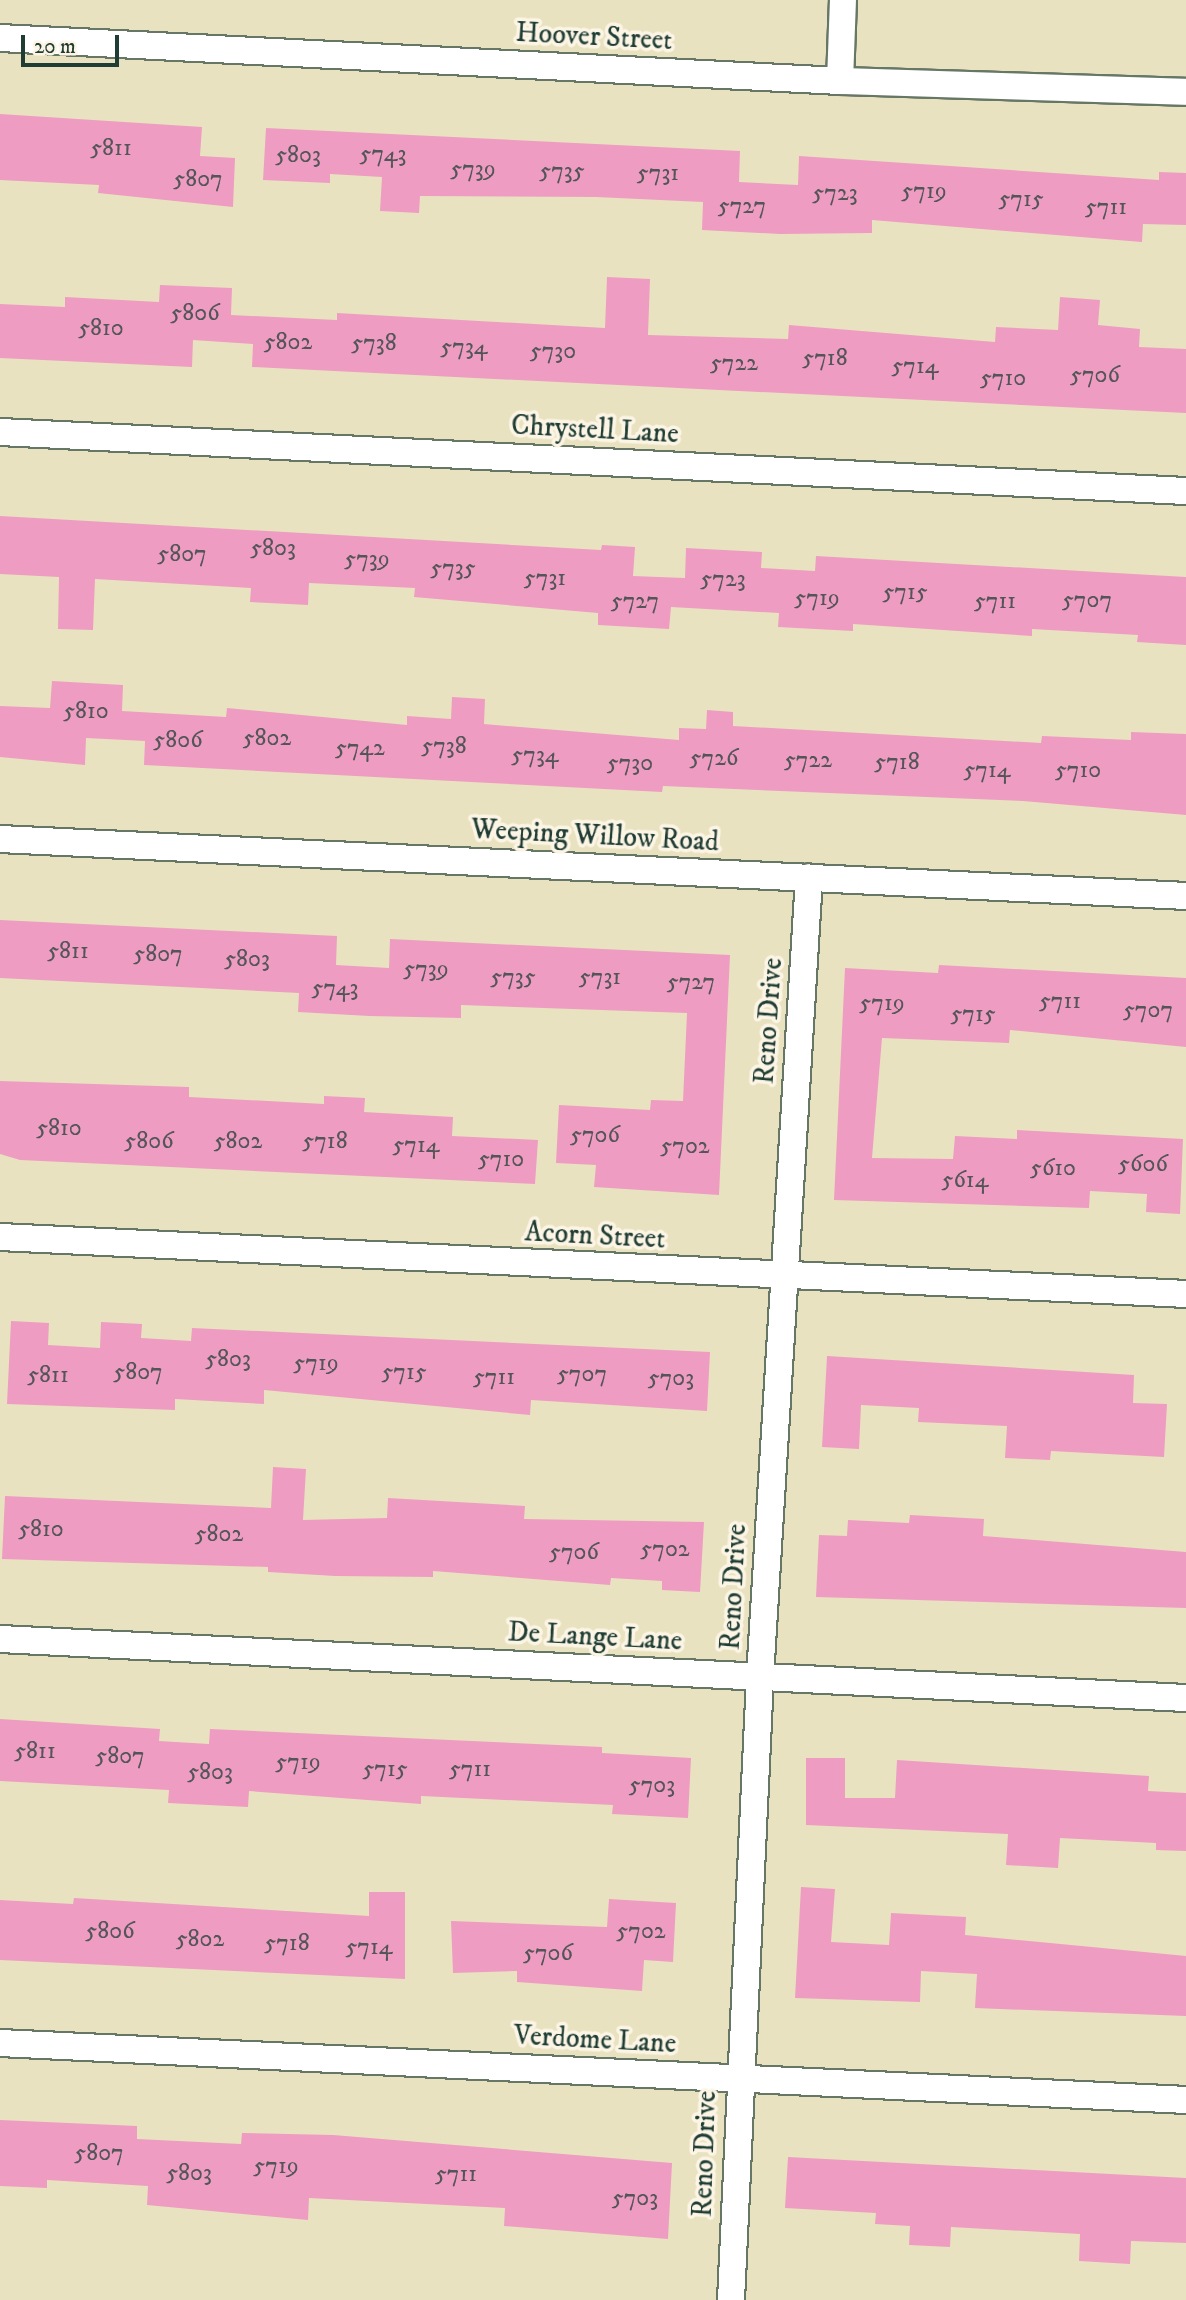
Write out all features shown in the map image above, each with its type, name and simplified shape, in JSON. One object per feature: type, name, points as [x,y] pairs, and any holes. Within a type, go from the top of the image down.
[{"type":"street","points":[[840,82],[843,0]]},
{"type":"street","name":"Hoover Street","points":[[0,38],[840,82],[1186,92]]},
{"type":"street","name":"Chrystell Lane","points":[[0,432],[1186,491]]},
{"type":"street","name":"Weeping Willow Road","points":[[0,839],[1186,896]]},
{"type":"street","name":"Reno Drive","points":[[731,2300],[739,2078],[760,1677],[809,878]]},
{"type":"street","name":"Acorn Street","points":[[0,1237],[784,1277],[1186,1294]]},
{"type":"street","name":"De Lange Lane","points":[[0,1639],[1186,1698]]},
{"type":"street","name":"Verdome Lane","points":[[0,2043],[1186,2100]]},
{"type":"building","points":[[0,114],[202,127],[200,156],[235,158],[233,207],[98,193],[99,185],[0,180]]},
{"type":"building","points":[[266,128],[740,151],[739,182],[798,185],[799,156],[1159,180],[1159,172],[1186,173],[1186,225],[1143,224],[1142,242],[872,220],[872,233],[780,234],[702,230],[703,202],[596,197],[420,196],[419,213],[380,211],[382,177],[330,174],[330,183],[263,180]]},
{"type":"building","points":[[607,277],[650,279],[648,335],[788,339],[789,325],[995,342],[996,327],[1058,330],[1060,297],[1100,300],[1098,325],[1140,329],[1139,347],[1186,349],[1186,413],[252,367],[253,344],[193,340],[192,367],[0,358],[0,304],[65,307],[65,297],[159,302],[160,285],[232,288],[231,315],[337,320],[337,313],[605,328]]},
{"type":"building","points":[[0,516],[601,550],[602,545],[635,547],[633,576],[685,578],[686,548],[762,552],[761,568],[815,571],[816,556],[1186,577],[1186,645],[1137,642],[1138,635],[1032,629],[1032,636],[853,624],[853,631],[778,627],[779,613],[671,607],[669,629],[598,625],[598,613],[414,597],[415,588],[309,583],[308,605],[250,602],[251,588],[95,579],[93,630],[58,629],[59,577],[0,574]]},
{"type":"building","points":[[52,681],[123,685],[122,711],[226,717],[227,708],[407,725],[407,716],[451,719],[452,697],[485,699],[484,724],[679,740],[679,728],[706,729],[707,710],[733,712],[733,726],[1041,743],[1042,736],[1131,740],[1131,732],[1186,734],[1186,815],[1023,801],[663,786],[662,792],[144,765],[145,741],[86,738],[85,765],[0,757],[0,706],[50,708]]},
{"type":"building","points":[[0,920],[337,936],[336,965],[389,968],[390,939],[730,955],[719,1195],[594,1187],[596,1165],[556,1163],[559,1105],[650,1110],[651,1100],[683,1101],[687,1013],[461,1005],[461,1018],[369,1016],[298,1012],[299,993],[0,978]]},
{"type":"building","points":[[939,965],[1186,978],[1186,1047],[1010,1030],[1009,1043],[882,1038],[872,1158],[953,1159],[955,1136],[1017,1139],[1017,1130],[1183,1139],[1180,1214],[1146,1212],[1147,1194],[1090,1191],[1089,1208],[834,1200],[845,968],[938,973]]},
{"type":"building","points":[[0,1081],[189,1087],[189,1097],[324,1104],[324,1096],[365,1098],[364,1112],[453,1117],[452,1136],[538,1140],[535,1184],[20,1160],[0,1154]]},
{"type":"building","points":[[11,1321],[49,1323],[48,1345],[100,1348],[101,1322],[142,1324],[141,1338],[191,1341],[192,1328],[710,1352],[707,1411],[531,1400],[530,1415],[264,1390],[264,1404],[175,1399],[175,1410],[7,1404]]},
{"type":"building","points":[[827,1356],[1134,1375],[1133,1403],[1167,1404],[1164,1457],[1051,1451],[1050,1460],[1005,1458],[1007,1426],[918,1422],[919,1408],[861,1405],[859,1449],[822,1447]]},
{"type":"building","points":[[273,1467],[306,1469],[303,1520],[387,1518],[388,1498],[525,1506],[524,1519],[704,1522],[700,1592],[662,1590],[662,1581],[611,1578],[610,1585],[433,1571],[433,1577],[335,1576],[268,1572],[268,1567],[2,1559],[5,1496],[271,1508]]},
{"type":"building","points":[[910,1515],[984,1519],[983,1536],[1186,1552],[1186,1608],[816,1597],[819,1535],[847,1536],[848,1520],[909,1523]]},
{"type":"building","points":[[0,1719],[160,1729],[159,1741],[209,1744],[210,1729],[602,1747],[602,1753],[691,1758],[688,1818],[612,1814],[613,1805],[421,1796],[421,1804],[249,1791],[248,1807],[168,1803],[169,1790],[0,1781]]},
{"type":"building","points":[[806,1758],[845,1758],[845,1798],[895,1798],[897,1760],[1149,1776],[1148,1791],[1186,1793],[1186,1851],[1156,1850],[1156,1843],[1060,1838],[1058,1868],[1006,1865],[1008,1834],[806,1825]]},
{"type":"building","points":[[801,1887],[835,1889],[831,1942],[889,1945],[891,1913],[966,1917],[965,1935],[1186,1956],[1186,2016],[975,2008],[977,1974],[921,1971],[920,2002],[795,1998]]},
{"type":"building","points":[[369,1892],[405,1892],[405,1979],[0,1960],[0,1900],[73,1904],[74,1898],[369,1916]]},
{"type":"building","points":[[609,1899],[676,1903],[673,1962],[644,1960],[642,1991],[517,1982],[517,1971],[453,1973],[451,1921],[607,1927]]},
{"type":"building","points":[[0,2120],[137,2126],[137,2139],[241,2144],[242,2133],[333,2135],[672,2163],[668,2239],[504,2226],[505,2208],[309,2198],[308,2220],[147,2205],[148,2186],[47,2180],[47,2188],[0,2186]]},
{"type":"building","points":[[788,2157],[1186,2178],[1186,2243],[1131,2241],[1130,2264],[1079,2261],[1080,2234],[951,2227],[950,2247],[909,2245],[910,2226],[875,2224],[876,2213],[785,2208]]}]
